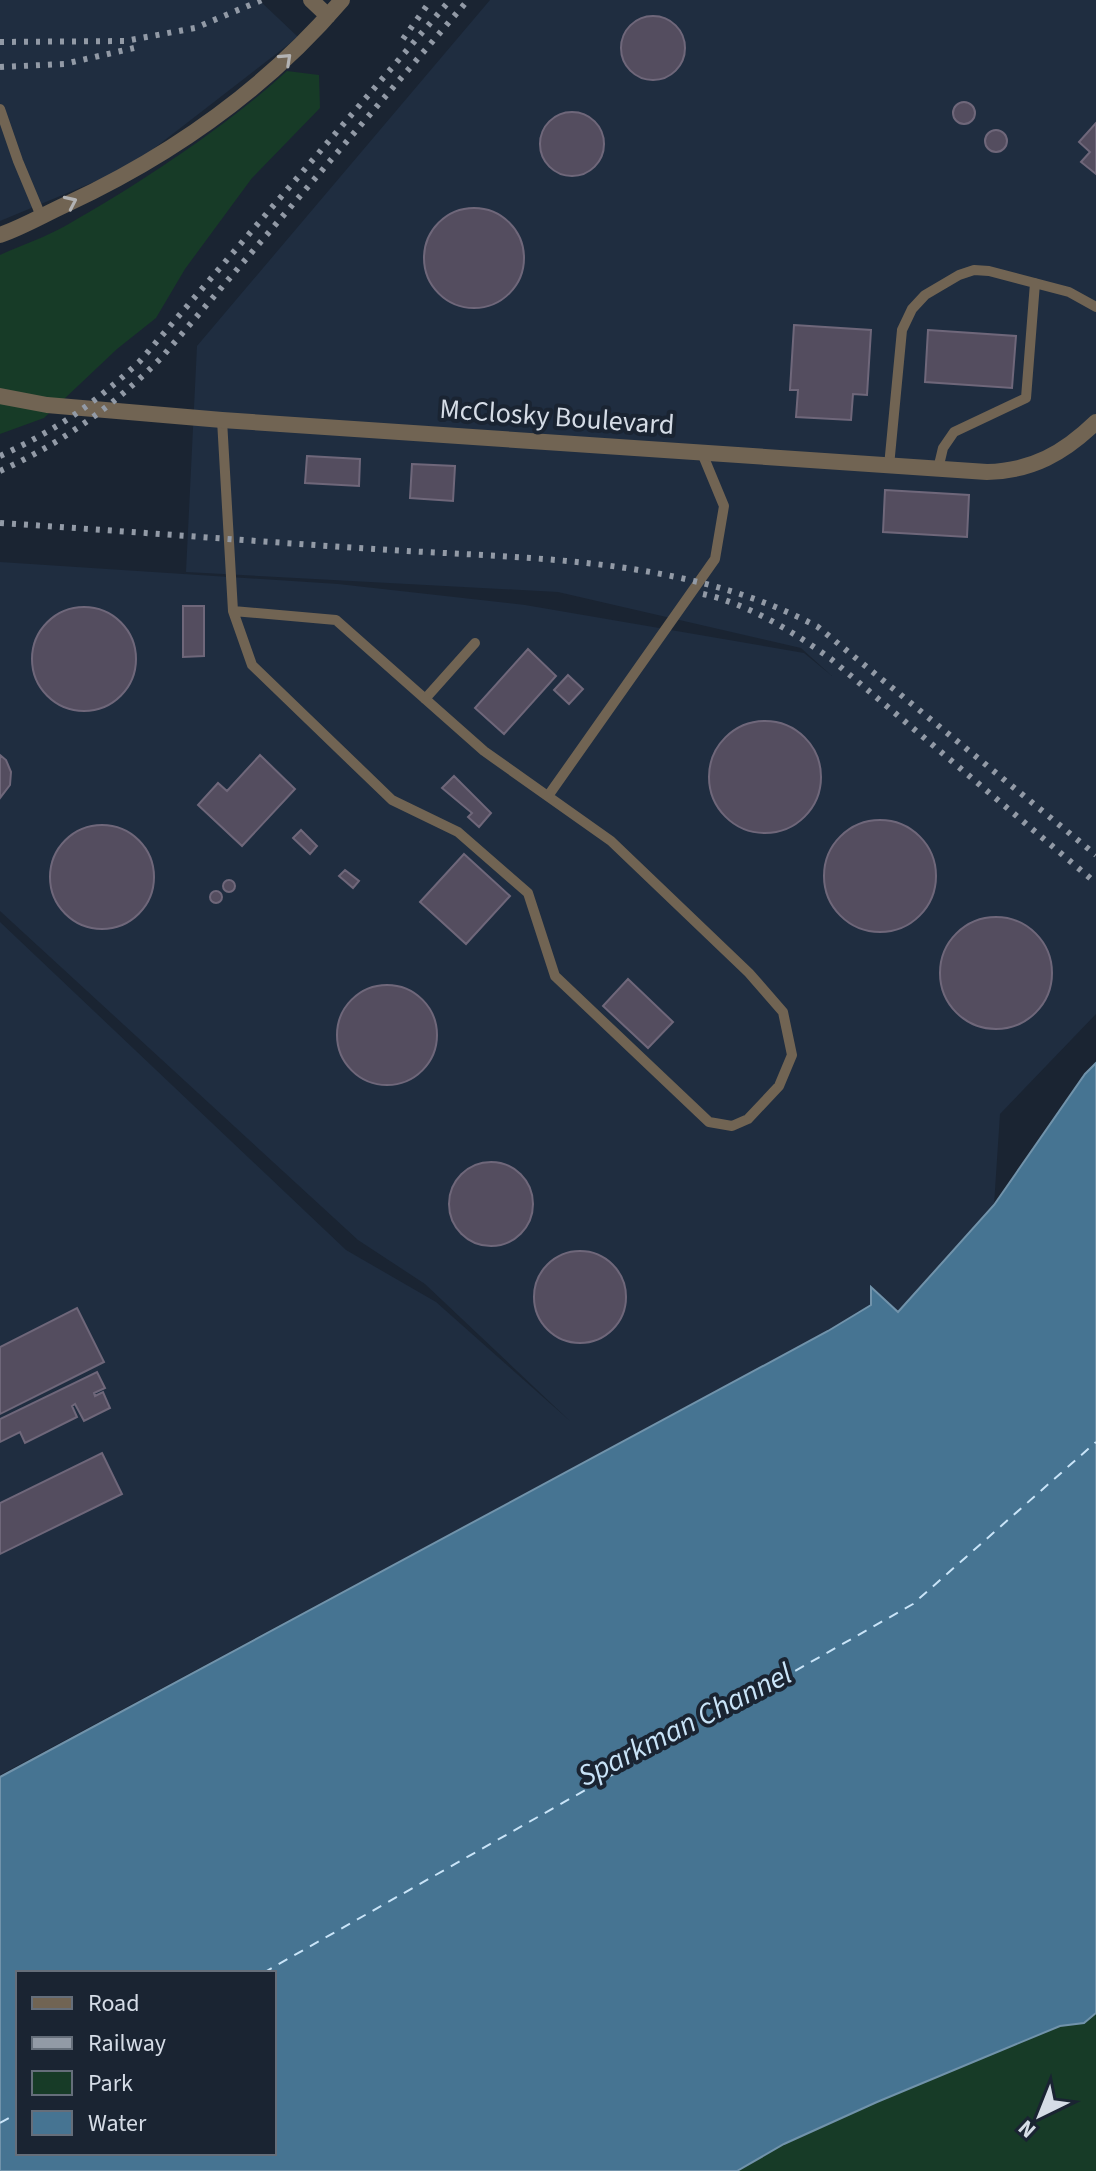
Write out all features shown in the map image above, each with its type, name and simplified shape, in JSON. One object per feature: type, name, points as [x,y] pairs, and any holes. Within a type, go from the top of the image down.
[{"type":"street","points":[[311,0],[328,16]]},
{"type":"street","points":[[0,235],[108,185],[178,144],[240,100],[290,56],[342,0]]},
{"type":"street","name":"McClosky Boulevard","points":[[0,396],[47,405],[222,420],[1011,472],[1058,455],[1096,422]]},
{"type":"lane","points":[[0,109],[41,216]]},
{"type":"lane","points":[[889,466],[902,330],[912,309],[925,295],[974,270],[989,271],[1069,292],[1096,307]]},
{"type":"lane","points":[[938,469],[943,448],[954,432],[1026,398],[1035,283]]},
{"type":"lane","points":[[222,420],[233,611],[252,665],[392,800],[458,832],[528,893],[555,976],[709,1122],[732,1126],[748,1119],[779,1086],[792,1055],[783,1012],[749,973],[611,841],[484,751],[336,620],[233,611]]},
{"type":"lane","points":[[548,796],[715,559],[724,506],[702,453]]},
{"type":"lane","points":[[425,699],[475,643]]},
{"type":"shaded area","points":[[0,0],[259,0],[298,37],[130,167],[0,221]]},
{"type":"shaded area","points":[[490,0],[1096,0],[1096,1014],[1000,1114],[994,1205],[898,1312],[872,1288],[871,1305],[828,1331],[0,1775],[0,922],[346,1250],[436,1302],[570,1421],[425,1284],[358,1240],[0,911],[0,562],[338,584],[525,605],[804,653],[832,676],[801,648],[558,592],[186,572],[197,346]]},
{"type":"green space","points":[[287,71],[319,75],[320,108],[252,178],[185,269],[156,318],[117,349],[44,418],[0,434],[0,255],[59,229],[152,173],[210,134]]},
{"type":"green space","points":[[1096,2013],[1096,2171],[737,2171],[784,2144],[877,2102],[1060,2026],[1084,2023]]},
{"type":"water","name":"Sparkman Channel","points":[[1096,1063],[1096,2013],[1084,2023],[1060,2026],[877,2102],[784,2144],[737,2171],[0,2171],[0,1777],[828,1331],[871,1305],[871,1287],[898,1312],[994,1205],[1085,1074]]},
{"type":"building","points":[[647,16],[659,16],[676,25],[683,36],[683,60],[676,71],[659,80],[647,80],[635,75],[626,66],[621,54],[621,42],[626,30],[635,21]]},
{"type":"building","points":[[964,102],[975,113],[964,124],[953,113]]},
{"type":"building","points":[[566,112],[578,112],[595,121],[602,132],[602,156],[595,167],[578,176],[566,176],[554,171],[545,162],[540,150],[540,138],[545,126],[554,117]]},
{"type":"building","points":[[1096,123],[1096,174],[1081,162],[1090,152],[1079,142]]},
{"type":"building","points":[[996,130],[1007,141],[996,152],[985,141]]},
{"type":"building","points":[[474,208],[493,212],[509,223],[520,239],[524,258],[520,277],[509,293],[493,304],[474,308],[455,304],[439,293],[428,277],[424,258],[428,239],[439,223],[455,212]]},
{"type":"building","points":[[794,325],[871,330],[867,395],[853,394],[851,420],[796,417],[798,390],[790,390]]},
{"type":"building","points":[[928,330],[1016,336],[1012,388],[925,382]]},
{"type":"building","points":[[307,456],[360,459],[359,486],[305,483]]},
{"type":"building","points":[[412,464],[455,466],[453,501],[410,498]]},
{"type":"building","points":[[885,490],[969,495],[967,537],[883,532]]},
{"type":"building","points":[[183,606],[204,606],[204,656],[183,657]]},
{"type":"building","points":[[84,607],[104,611],[127,630],[136,659],[132,679],[113,702],[84,711],[64,707],[41,688],[32,659],[36,639],[55,616]]},
{"type":"building","points":[[528,649],[556,676],[504,734],[475,708]]},
{"type":"building","points":[[568,675],[583,689],[569,704],[554,690]]},
{"type":"building","points":[[765,721],[787,725],[805,737],[817,755],[821,777],[817,799],[805,817],[787,829],[765,833],[743,829],[725,817],[713,799],[709,777],[713,755],[725,737],[743,725]]},
{"type":"building","points":[[0,755],[11,772],[10,785],[0,798]]},
{"type":"building","points":[[260,755],[295,789],[242,846],[198,805],[218,783],[227,791]]},
{"type":"building","points":[[454,776],[491,813],[479,827],[468,817],[472,813],[442,788]]},
{"type":"building","points":[[880,820],[902,824],[920,836],[932,854],[936,876],[932,898],[920,916],[902,928],[880,932],[858,928],[840,916],[828,898],[824,876],[828,854],[840,836],[858,824]]},
{"type":"building","points":[[102,825],[122,829],[145,848],[154,877],[150,897],[131,920],[102,929],[82,925],[59,906],[50,877],[54,857],[73,834]]},
{"type":"building","points":[[301,830],[317,846],[310,854],[293,838]]},
{"type":"building","points":[[464,854],[510,896],[466,944],[420,902]]},
{"type":"building","points":[[345,870],[359,881],[353,888],[339,876]]},
{"type":"building","points":[[229,880],[235,886],[229,892],[223,886]]},
{"type":"building","points":[[216,891],[222,897],[216,903],[210,897]]},
{"type":"building","points":[[996,917],[1018,921],[1036,933],[1048,951],[1052,973],[1048,995],[1036,1013],[1018,1025],[996,1029],[974,1025],[956,1013],[944,995],[940,973],[944,951],[956,933],[974,921]]},
{"type":"building","points":[[628,979],[673,1022],[648,1048],[603,1006]]},
{"type":"building","points":[[387,985],[406,989],[423,999],[433,1016],[437,1035],[433,1054],[423,1071],[406,1081],[387,1085],[368,1081],[351,1071],[341,1054],[337,1035],[341,1016],[351,999],[368,989]]},
{"type":"building","points":[[491,1162],[507,1165],[521,1174],[530,1188],[533,1204],[530,1220],[521,1234],[507,1243],[491,1246],[475,1243],[461,1234],[452,1220],[449,1204],[452,1188],[461,1174],[475,1165]]},
{"type":"building","points":[[580,1251],[597,1255],[612,1265],[622,1280],[626,1297],[622,1314],[612,1329],[597,1339],[580,1343],[563,1339],[548,1329],[538,1314],[534,1297],[538,1280],[548,1265],[563,1255]]},
{"type":"building","points":[[77,1308],[104,1362],[0,1414],[0,1347]]},
{"type":"building","points":[[97,1372],[105,1388],[94,1393],[95,1396],[103,1392],[110,1408],[84,1421],[75,1404],[72,1406],[77,1417],[25,1443],[20,1432],[0,1442],[0,1419]]},
{"type":"building","points":[[102,1453],[122,1494],[0,1554],[0,1503]]},
{"type":"ferry route","points":[[267,1971],[913,1604],[1096,1442]]},
{"type":"ferry route","points":[[0,2123],[16,2114]]},
{"type":"railway","points":[[0,42],[125,41],[195,28],[262,0]]},
{"type":"railway","points":[[403,39],[431,0]]},
{"type":"railway","points":[[0,456],[74,415],[140,361],[450,0]]},
{"type":"railway","points":[[0,471],[86,422],[125,392],[162,357],[468,0]]},
{"type":"railway","points":[[0,67],[64,64],[134,48]]},
{"type":"railway","points":[[0,523],[545,559],[658,573],[713,586],[766,603],[818,627],[1096,855]]},
{"type":"railway","points":[[703,594],[770,620],[831,659],[1096,883]]}]
